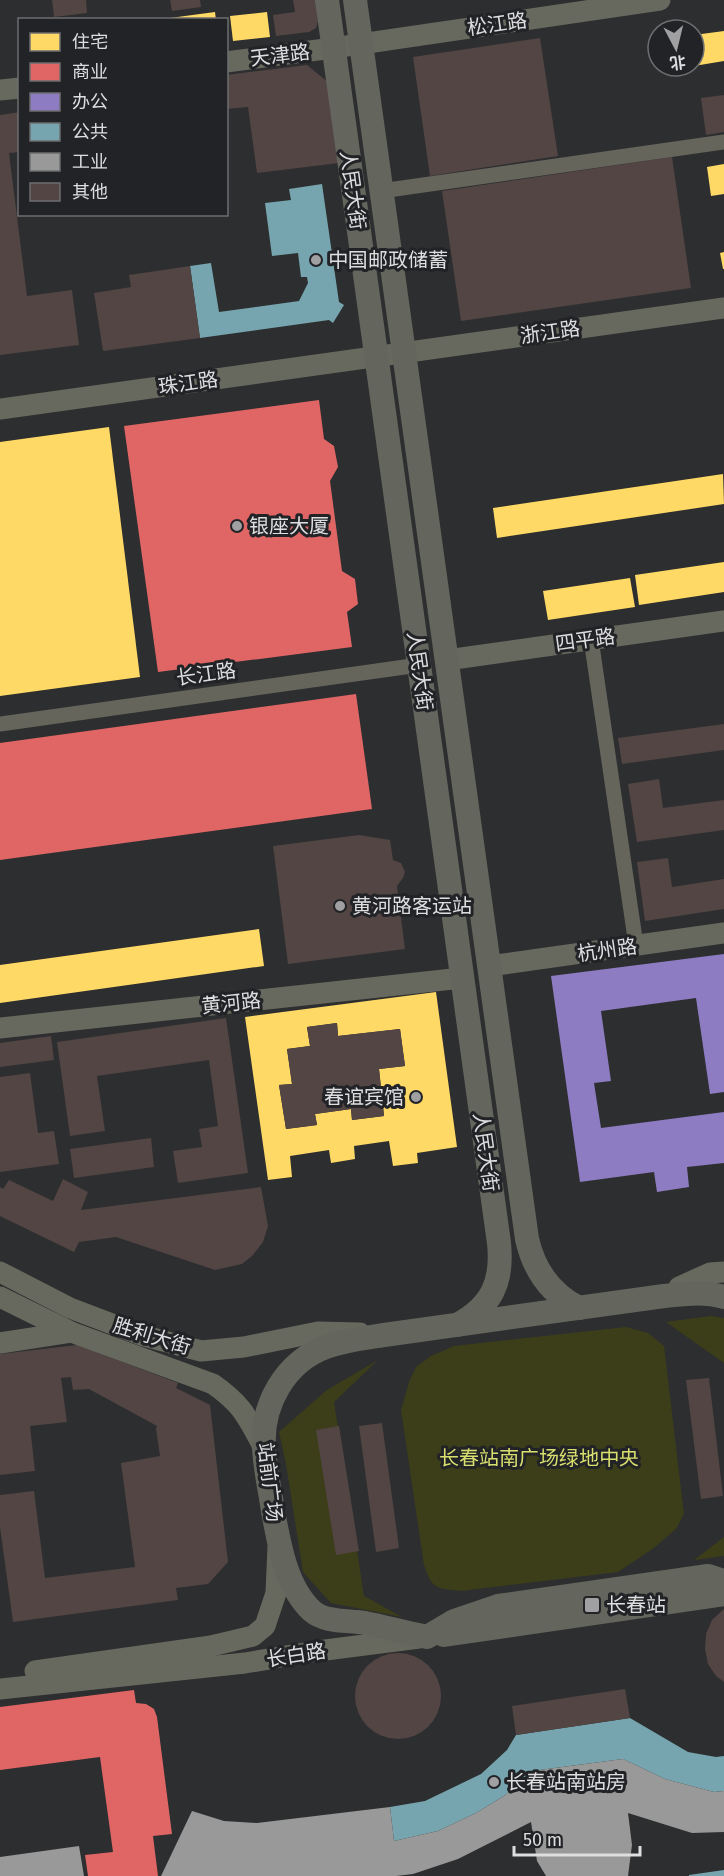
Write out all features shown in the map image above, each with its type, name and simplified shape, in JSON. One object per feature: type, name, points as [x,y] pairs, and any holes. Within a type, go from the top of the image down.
[{"type":"main road","name":"人民大街","points":[[327,0],[500,1258],[496,1286],[489,1298],[479,1310],[457,1325]]},
{"type":"main road","name":"人民大街","points":[[355,0],[530,1254],[542,1278],[567,1302],[579,1308]]},
{"type":"main road","name":"松江路","points":[[333,48],[660,0]]},
{"type":"main road","name":"天津路","points":[[228,62],[333,48]]},
{"type":"main road","points":[[0,90],[18,88]]},
{"type":"main road","name":"浙江路","points":[[376,357],[724,308]]},
{"type":"main road","name":"珠江路","points":[[0,409],[376,357]]},
{"type":"main road","name":"四平路","points":[[447,660],[724,621]]},
{"type":"main road","name":"杭州路","points":[[489,966],[724,933]]},
{"type":"main road","name":"黄河路","points":[[0,1028],[462,978]]},
{"type":"main road","name":"胜利大街","points":[[0,1272],[70,1308],[141,1335],[201,1351],[243,1347],[318,1332],[384,1335]]},
{"type":"main road","points":[[679,1287],[710,1273],[724,1272]]},
{"type":"main road","points":[[615,1303],[640,1292],[697,1284],[724,1286]]},
{"type":"main road","name":"站前广场","points":[[427,1637],[364,1623],[326,1618],[313,1612],[293,1585],[278,1541],[264,1448],[266,1416],[273,1396],[284,1377],[312,1353],[352,1340],[698,1293],[724,1297]]},
{"type":"main road","name":"胜利大街","points":[[0,1297],[71,1332],[213,1384],[232,1397],[245,1413],[264,1448]]},
{"type":"main road","points":[[0,1343],[71,1332]]},
{"type":"main road","name":"长白路","points":[[0,1677],[211,1646],[254,1636],[264,1626],[276,1593],[278,1541]]},
{"type":"main road","points":[[427,1637],[454,1620],[498,1606],[708,1576],[724,1581]]},
{"type":"main road","name":"长白路","points":[[0,1689],[245,1663],[310,1652],[592,1615],[724,1594]]},
{"type":"street","points":[[381,191],[724,142]]},
{"type":"street","points":[[591,639],[636,945]]},
{"type":"street","name":"长江路","points":[[0,724],[419,665]]},
{"type":"green space","points":[[711,1316],[724,1318],[724,1363],[666,1322]]},
{"type":"green space","name":"长春站南广场绿地中央","points":[[626,1327],[648,1333],[664,1346],[684,1514],[676,1529],[654,1548],[618,1572],[461,1591],[436,1586],[424,1565],[401,1410],[416,1367],[431,1356],[454,1346]]},
{"type":"green space","points":[[378,1360],[334,1402],[364,1596],[402,1617],[331,1603],[303,1572],[279,1432],[327,1390]]},
{"type":"green space","points":[[724,1537],[724,1556],[694,1560]]},
{"type":"building: 住宅","points":[[215,12],[216,18],[170,18]]},
{"type":"building: 住宅","points":[[267,12],[270,37],[233,41],[230,16]]},
{"type":"building: 住宅","points":[[724,31],[724,61],[706,64],[706,33]]},
{"type":"building: 住宅","points":[[724,164],[724,194],[711,196],[707,167]]},
{"type":"building: 住宅","points":[[724,252],[724,269],[723,269],[720,253]]},
{"type":"building: 住宅","points":[[109,427],[140,677],[0,696],[0,442]]},
{"type":"building: 住宅","points":[[723,474],[724,504],[497,538],[493,508]]},
{"type":"building: 住宅","points":[[724,562],[724,592],[639,605],[635,575]]},
{"type":"building: 住宅","points":[[630,578],[635,607],[548,620],[543,591]]},
{"type":"building: 住宅","points":[[259,929],[264,966],[0,1003],[0,965]]},
{"type":"building: 住宅","name":"春谊宾馆","points":[[436,992],[457,1147],[417,1153],[418,1163],[393,1166],[389,1141],[354,1146],[355,1159],[331,1163],[329,1150],[290,1156],[292,1177],[268,1180],[245,1017]],"holes":[[[337,1023],[338,1036],[400,1029],[405,1066],[379,1069],[384,1116],[352,1120],[351,1109],[315,1114],[317,1125],[286,1129],[279,1085],[292,1084],[287,1049],[310,1046],[307,1027]]]},
{"type":"building: 商业","name":"银座大厦","points":[[319,400],[324,439],[334,446],[338,467],[330,481],[342,571],[355,579],[358,604],[347,612],[352,647],[158,672],[124,426]]},
{"type":"building: 商业","points":[[356,694],[372,809],[0,860],[0,743]]},
{"type":"building: 商业","points":[[134,1690],[136,1703],[146,1704],[154,1709],[157,1717],[172,1834],[153,1836],[158,1876],[88,1876],[85,1855],[113,1852],[100,1757],[0,1770],[0,1707]]},
{"type":"building: 办公","points":[[724,954],[724,1092],[710,1094],[696,998],[601,1011],[611,1081],[594,1083],[601,1128],[724,1112],[724,1163],[687,1167],[689,1187],[657,1192],[654,1172],[580,1182],[551,976]]},
{"type":"building: 公共","name":"中国邮政储蓄","points":[[322,184],[339,302],[344,305],[333,323],[329,320],[200,338],[190,266],[211,263],[219,312],[299,301],[308,283],[307,277],[301,277],[298,253],[272,256],[265,203],[291,200],[289,189]]},
{"type":"building: 公共","name":"长春站南站房","points":[[630,1718],[688,1752],[716,1757],[724,1756],[724,1791],[714,1792],[665,1779],[623,1759],[532,1771],[504,1796],[476,1813],[438,1831],[394,1841],[390,1807],[425,1801],[481,1774],[507,1750],[516,1735]]},
{"type":"building: 公共","points":[[724,1870],[724,1876],[689,1876],[689,1875]]},
{"type":"building: 工业","points":[[623,1759],[665,1779],[714,1792],[724,1791],[724,1832],[692,1833],[628,1813],[632,1845],[628,1876],[546,1876],[537,1861],[531,1822],[458,1859],[413,1874],[396,1876],[161,1876],[192,1811],[224,1821],[257,1823],[390,1807],[394,1841],[438,1831],[476,1813],[504,1796],[532,1771]]},
{"type":"building: 工业","points":[[79,1846],[84,1876],[0,1876],[0,1857]]},
{"type":"building: 其他","points":[[52,0],[86,0],[87,13],[54,17]]},
{"type":"building: 其他","points":[[170,0],[200,0],[201,7],[172,11]]},
{"type":"building: 其他","points":[[293,0],[316,0],[318,21],[316,28],[309,32],[276,36],[273,15],[295,12]]},
{"type":"building: 其他","points":[[540,38],[558,156],[430,176],[413,57]]},
{"type":"building: 其他","points":[[307,65],[329,83],[339,163],[257,173],[248,107],[228,109],[228,75]]},
{"type":"building: 其他","points":[[724,95],[724,132],[706,135],[701,98]]},
{"type":"building: 其他","points":[[18,112],[18,152],[9,153],[27,296],[72,290],[79,345],[0,355],[0,115]]},
{"type":"building: 其他","points":[[672,157],[691,288],[461,321],[442,191]]},
{"type":"building: 其他","points":[[190,266],[200,338],[103,351],[94,293],[131,287],[129,275]]},
{"type":"building: 其他","points":[[724,724],[724,750],[622,764],[618,738]]},
{"type":"building: 其他","points":[[659,779],[663,808],[724,800],[724,830],[637,842],[628,784]]},
{"type":"building: 其他","name":"黄河路客运站","points":[[359,835],[390,840],[393,860],[401,863],[405,872],[397,886],[405,949],[288,964],[273,846]]},
{"type":"building: 其他","points":[[668,858],[672,887],[724,879],[724,909],[645,921],[637,862]]},
{"type":"building: 其他","points":[[226,1018],[248,1173],[178,1183],[173,1151],[202,1147],[199,1129],[218,1126],[209,1060],[97,1076],[105,1131],[70,1136],[57,1042]]},
{"type":"building: 其他","points":[[337,1023],[338,1036],[400,1029],[405,1066],[379,1069],[384,1116],[352,1120],[351,1109],[315,1114],[317,1125],[286,1129],[279,1085],[292,1084],[287,1049],[310,1046],[307,1027]]},
{"type":"building: 其他","points":[[51,1036],[54,1060],[0,1067],[0,1043]]},
{"type":"building: 其他","points":[[30,1073],[38,1133],[54,1131],[59,1164],[0,1172],[0,1077]]},
{"type":"building: 其他","points":[[151,1138],[154,1167],[74,1178],[70,1149]]},
{"type":"building: 其他","points":[[63,1179],[88,1192],[81,1210],[261,1187],[268,1226],[263,1242],[252,1256],[242,1264],[215,1270],[116,1237],[79,1242],[74,1252],[0,1216],[0,1187],[3,1189],[9,1180],[53,1201]]},
{"type":"building: 其他","points":[[77,1345],[178,1383],[176,1388],[210,1405],[228,1562],[208,1584],[176,1588],[178,1600],[13,1622],[0,1527],[0,1495],[34,1491],[45,1578],[135,1567],[121,1463],[160,1456],[157,1426],[89,1389],[73,1390],[71,1377],[61,1378],[67,1422],[30,1426],[35,1471],[0,1475],[0,1354]]},
{"type":"building: 其他","points":[[709,1378],[723,1496],[701,1499],[686,1380]]},
{"type":"building: 其他","points":[[382,1423],[399,1548],[376,1552],[359,1426]]},
{"type":"building: 其他","points":[[339,1426],[359,1551],[336,1555],[316,1430]]},
{"type":"building: 其他","points":[[724,1609],[724,1682],[716,1676],[708,1664],[705,1649],[706,1634],[712,1620]]},
{"type":"building: 其他","points":[[398,1653],[422,1660],[434,1672],[441,1696],[434,1720],[422,1732],[398,1739],[374,1732],[362,1720],[355,1696],[362,1672],[374,1660]]},
{"type":"building: 其他","points":[[625,1689],[630,1718],[516,1735],[512,1706]]},
{"type":"place","name":"中国邮政储蓄","points":[[316,260]]},
{"type":"place","name":"银座大厦","points":[[237,526]]},
{"type":"place","name":"黄河路客运站","points":[[340,906]]},
{"type":"place","name":"春谊宾馆","points":[[416,1097]]},
{"type":"place","name":"长春站","points":[[592,1605]]},
{"type":"place","name":"长春站南站房","points":[[494,1782]]}]
